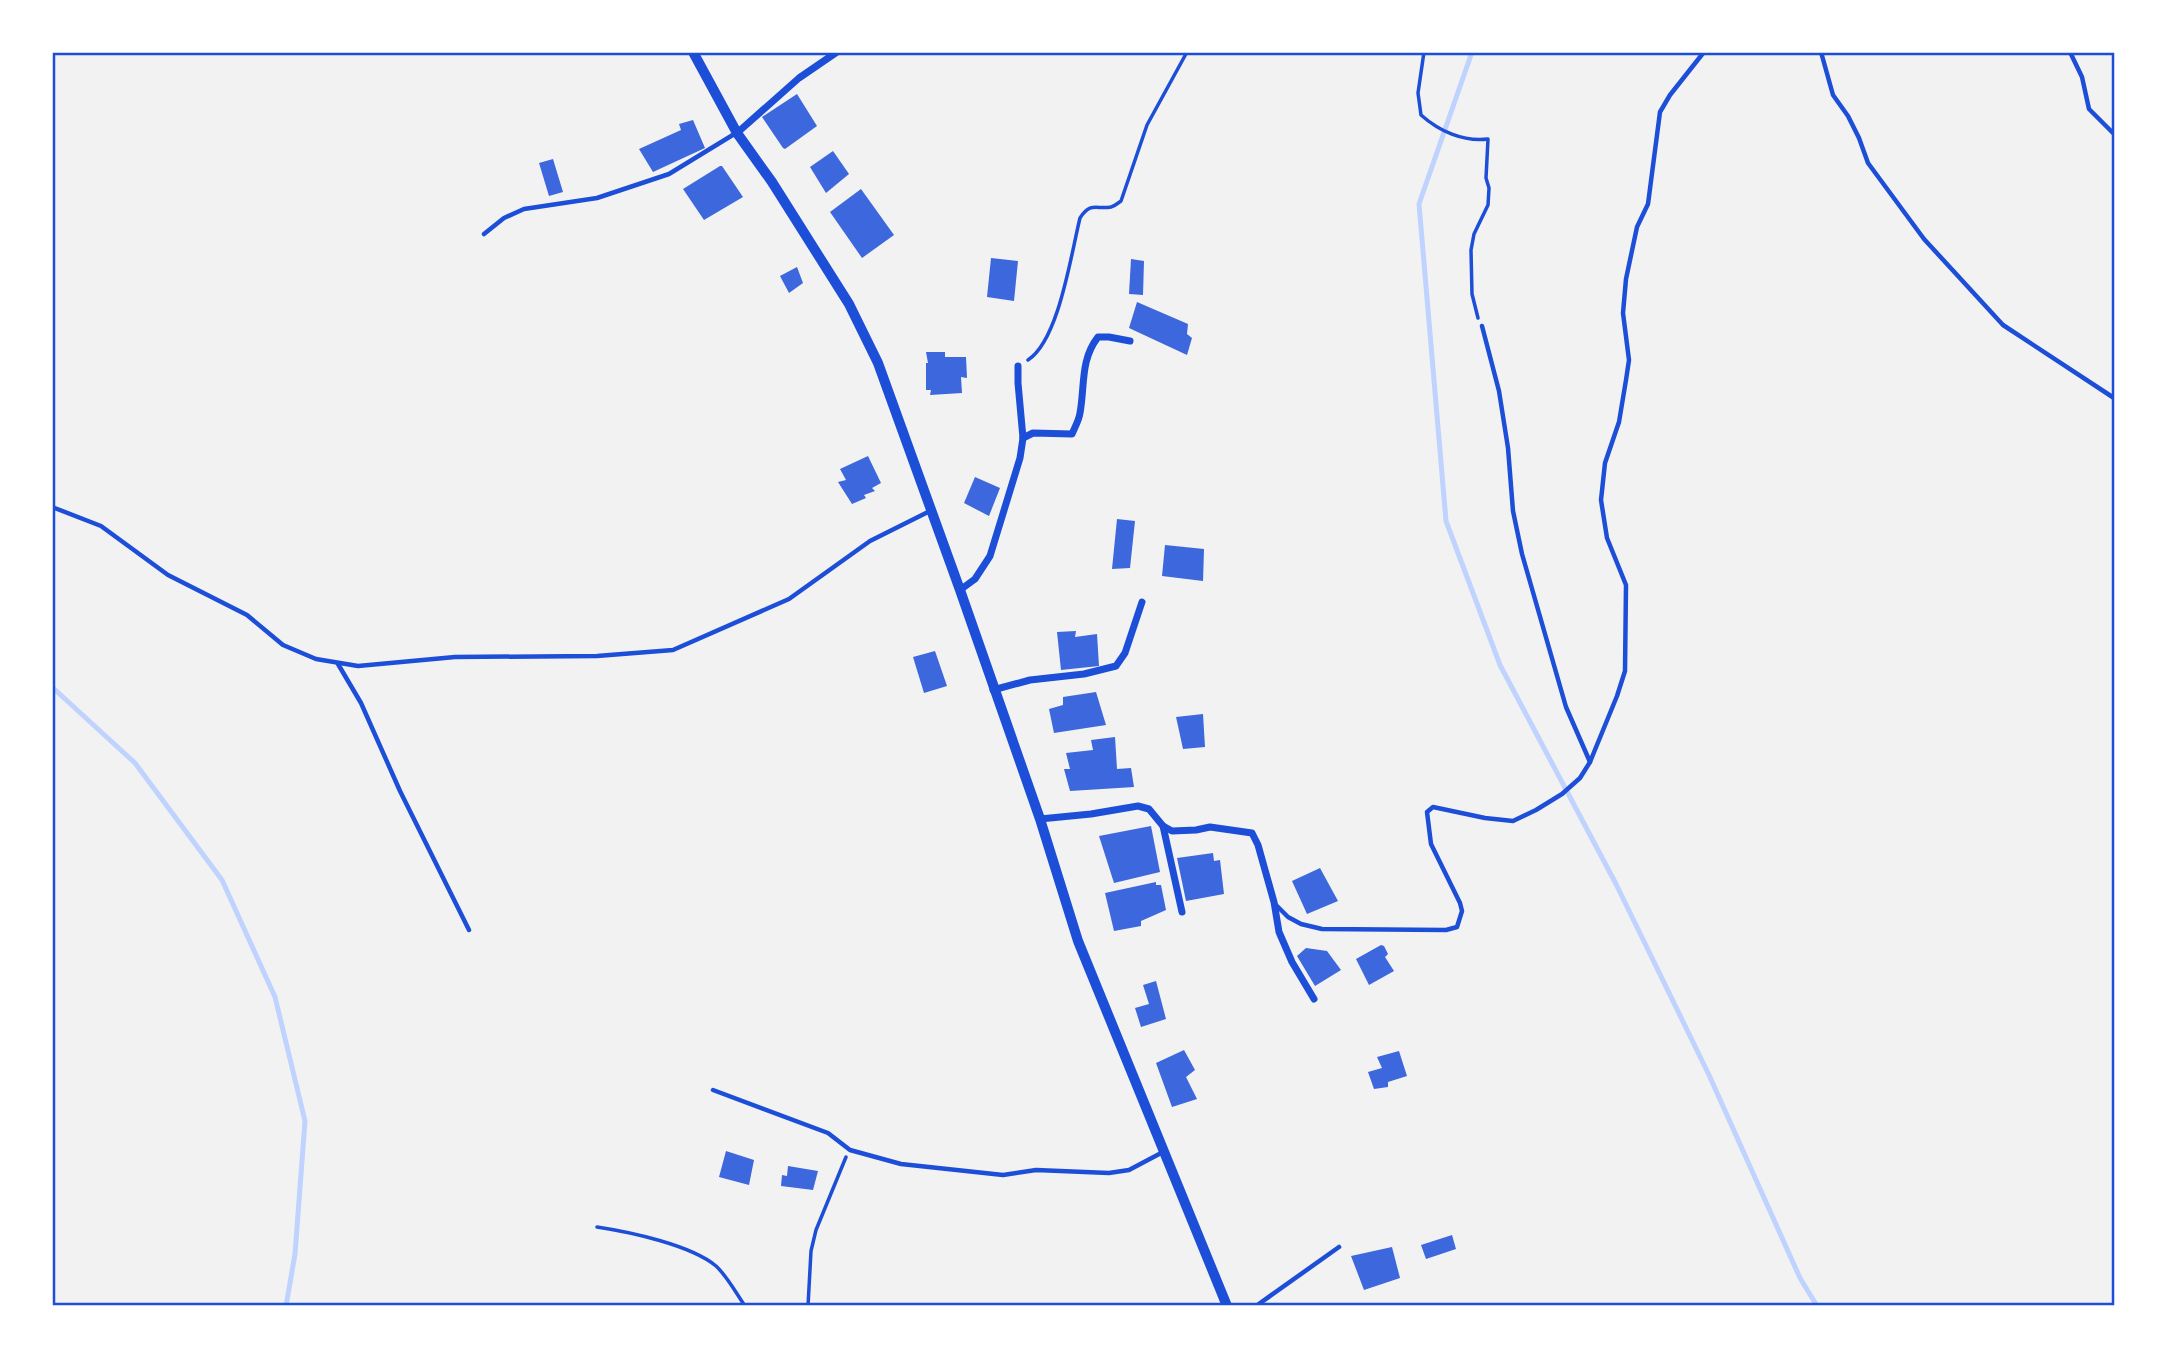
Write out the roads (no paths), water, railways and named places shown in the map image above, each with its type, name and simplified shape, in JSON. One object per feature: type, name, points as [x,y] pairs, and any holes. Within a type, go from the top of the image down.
[{"type":"street","points":[[692,52],[737,133],[772,182],[849,304],[878,363],[961,590],[993,690],[1040,819],[1078,941],[1227,1306]]},
{"type":"street","points":[[737,133],[799,78],[837,52]]},
{"type":"street","points":[[1023,439],[1033,433],[1059,436],[1073,434],[1080,414],[1089,348],[1098,337],[1130,341]]},
{"type":"street","points":[[961,590],[975,579],[990,556],[1020,458],[1023,439],[1018,366]]},
{"type":"street","points":[[993,690],[1030,680],[1084,674],[1116,666],[1125,653],[1142,602]]},
{"type":"street","points":[[1040,819],[1138,806],[1149,810],[1164,826],[1183,832],[1210,827],[1252,833],[1274,902],[1279,932],[1292,962],[1314,999]]},
{"type":"street","points":[[1164,826],[1182,912]]},
{"type":"lane","points":[[1274,902],[1288,917],[1301,924],[1322,929],[1446,930],[1457,927],[1461,919],[1460,903],[1431,844],[1427,812],[1433,807],[1514,821],[1562,794],[1580,778],[1590,762],[1625,671],[1626,585],[1607,538],[1601,500],[1605,463],[1619,422],[1629,360],[1623,313],[1626,279],[1637,227],[1648,204],[1660,112],[1704,52]]},
{"type":"lane","points":[[1821,52],[1833,95],[1860,138],[1868,163],[1924,239],[2003,325],[2115,398]]},
{"type":"lane","points":[[2070,52],[2082,77],[2089,109],[2115,134]]},
{"type":"lane","points":[[484,234],[504,218],[524,209],[597,198],[669,174],[737,133]]},
{"type":"lane","points":[[1482,327],[1499,391],[1508,448],[1513,511],[1522,554],[1566,707],[1590,762]]},
{"type":"lane","points":[[52,507],[101,526],[168,575],[247,615],[283,645],[316,659],[358,666],[455,657],[597,656],[673,650],[789,599],[870,541],[931,510]]},
{"type":"lane","points":[[338,663],[361,703],[400,791],[469,930]]},
{"type":"lane","points":[[713,1090],[828,1133],[850,1150],[901,1164],[1003,1175],[1036,1170],[1110,1173],[1129,1170],[1163,1152]]},
{"type":"lane","points":[[1256,1306],[1339,1247]]},
{"type":"waterway","points":[[1472,52],[1419,204],[1446,521],[1500,665],[1616,884],[1709,1075],[1800,1278],[1817,1306]]},
{"type":"waterway","points":[[52,687],[135,763],[222,880],[275,997],[305,1121],[295,1254],[286,1306]]}]
